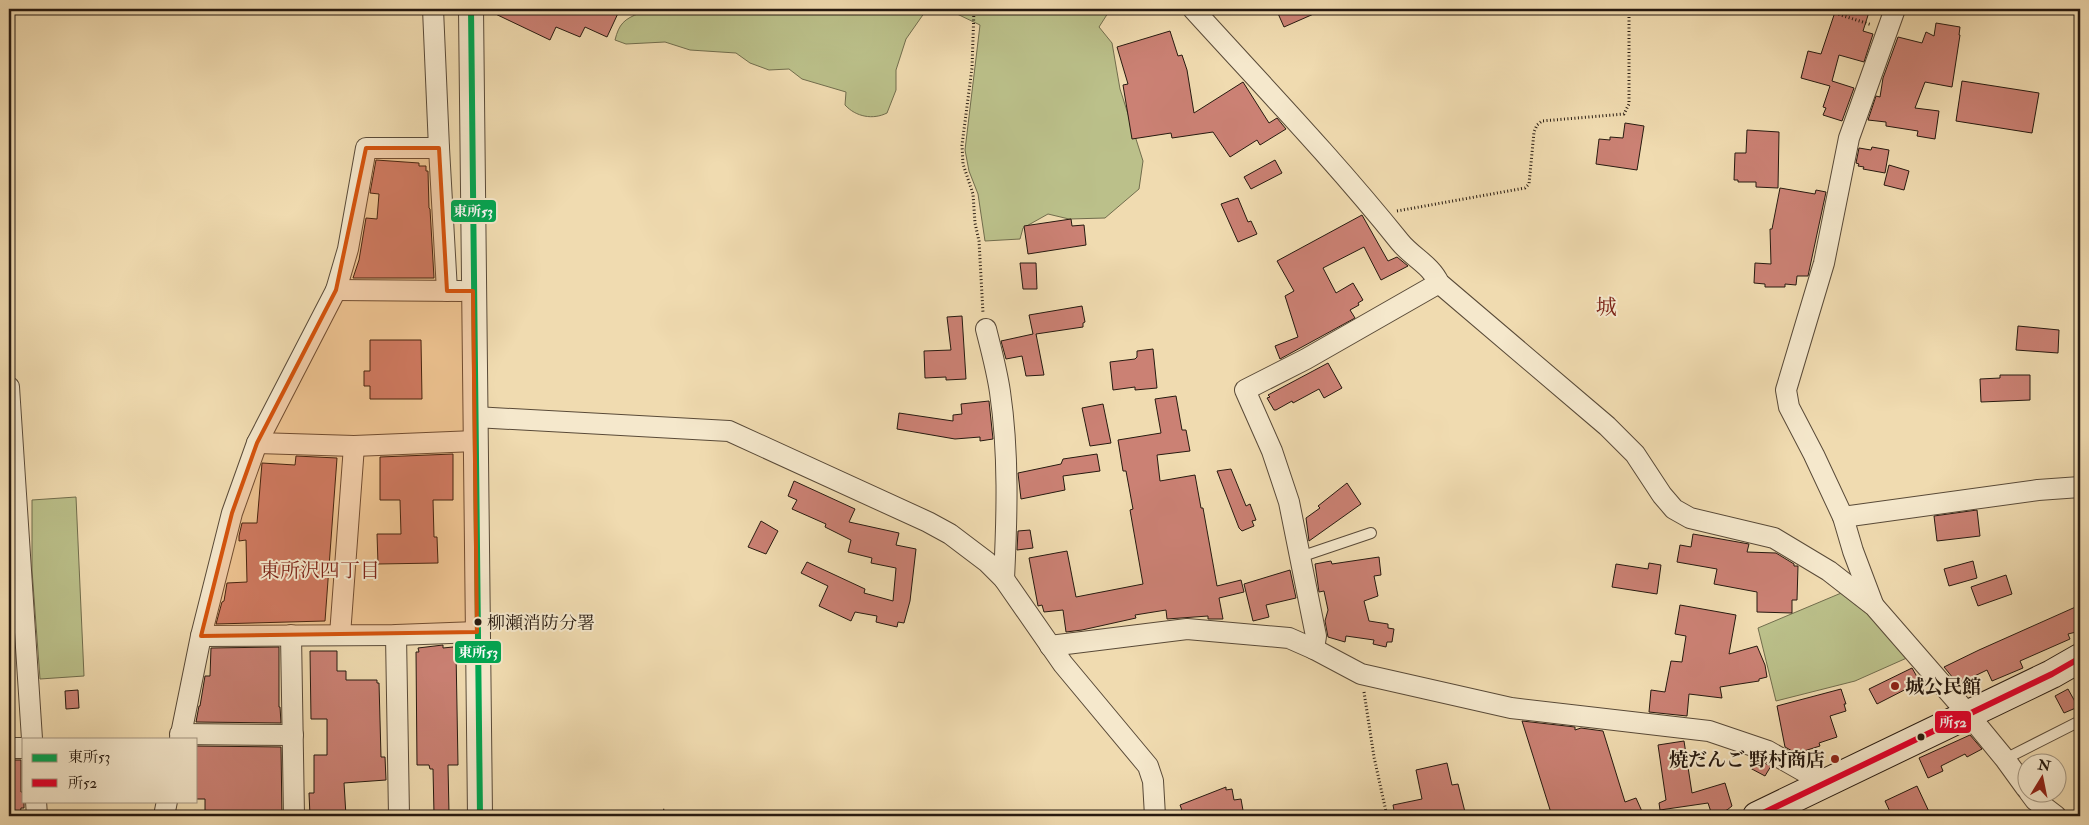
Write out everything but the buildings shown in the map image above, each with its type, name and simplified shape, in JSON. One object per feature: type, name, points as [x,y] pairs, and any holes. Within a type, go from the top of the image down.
[{"type":"main road","points":[[1757,816],[2052,674],[2080,658]]},
{"type":"street","points":[[433,9],[447,290]]},
{"type":"street","points":[[471,9],[480,816]]},
{"type":"street","points":[[1193,9],[1281,103],[1404,246],[1435,273],[1439,283],[1607,426],[1635,454],[1662,495],[1674,509],[1690,518],[1774,538],[1830,571],[1874,606],[1968,714],[2016,774]]},
{"type":"street","points":[[1874,606],[1842,517],[1814,455],[1788,408],[1786,390],[1824,263],[1849,138],[1895,9]]},
{"type":"street","points":[[293,735],[180,737],[201,636],[232,513],[257,443],[336,290],[348,249],[366,148],[439,148]]},
{"type":"street","points":[[1314,649],[1316,636],[1289,502],[1275,459],[1245,390],[1306,359],[1439,283]]},
{"type":"street","points":[[336,290],[473,291]]},
{"type":"street","points":[[986,328],[1000,390],[1005,432],[1004,579]]},
{"type":"street","points":[[9,387],[17,633],[32,738]]},
{"type":"street","points":[[475,417],[729,431],[950,534],[987,562],[1004,579],[1050,646],[1148,766],[1153,781],[1155,816]]},
{"type":"street","points":[[257,443],[354,446],[475,441]]},
{"type":"street","points":[[340,635],[354,446]]},
{"type":"street","points":[[1842,517],[2038,490],[2080,487]]},
{"type":"street","points":[[1050,646],[1187,629],[1289,638],[1361,674],[1512,708],[1709,731],[1768,750],[1826,784]]},
{"type":"street","points":[[201,636],[396,635],[478,632]]},
{"type":"street","points":[[291,635],[294,816]]},
{"type":"street","points":[[396,635],[399,816]]},
{"type":"street","points":[[9,748],[22,748]]},
{"type":"street","points":[[36,802],[37,816]]},
{"type":"street","points":[[164,816],[167,802]]},
{"type":"street","points":[[2037,802],[2056,816]]},
{"type":"lane","points":[[1300,557],[1371,533]]},
{"type":"lane","points":[[2005,759],[2080,721]]},
{"type":"path","points":[[974,9],[972,68],[962,145],[963,164],[973,194],[975,223],[979,241],[981,304],[986,328]]},
{"type":"path","points":[[1379,215],[1525,188],[1529,184],[1534,132],[1537,125],[1542,121],[1624,114],[1629,104],[1629,9]]},
{"type":"path","points":[[1822,9],[1887,30]]},
{"type":"path","points":[[1361,674],[1374,757],[1387,816]]},
{"type":"path","points":[[663,810],[676,816]]},
{"type":"highlighted area","points":[[366,148],[439,148],[447,291],[473,291],[477,632],[201,636],[232,513],[257,443],[336,290]]},
{"type":"green space","points":[[642,9],[927,9],[906,39],[896,70],[896,90],[887,113],[870,117],[859,115],[845,105],[846,92],[802,79],[789,69],[769,70],[750,63],[736,53],[690,50],[665,42],[626,44],[615,40],[618,30],[623,23],[640,13]]},
{"type":"green space","points":[[927,9],[1107,9],[1108,13],[1099,27],[1112,43],[1120,89],[1143,161],[1139,189],[1105,218],[1069,219],[1048,214],[1023,228],[1020,239],[985,241],[978,194],[969,171],[965,150],[980,25],[955,13]]},
{"type":"green space","points":[[76,497],[84,676],[40,679],[32,570],[32,500]]},
{"type":"green space","points":[[1846,591],[1909,657],[1855,681],[1776,701],[1758,628]]},
{"type":"transit line","name":"東所53","points":[[471,9],[480,816]]},
{"type":"transit line","name":"所52","points":[[1757,816],[2052,674],[2080,658]]},
{"type":"place","name":"柳瀬消防分署","points":[[478,622]]},
{"type":"place","name":"城公民館","points":[[1895,686]]},
{"type":"place","name":"焼だんご 野村商店","points":[[1835,759]]},
{"type":"district","name":"城","points":[[1606,307]]},
{"type":"district","name":"東所沢四丁目","points":[[320,570]]}]
